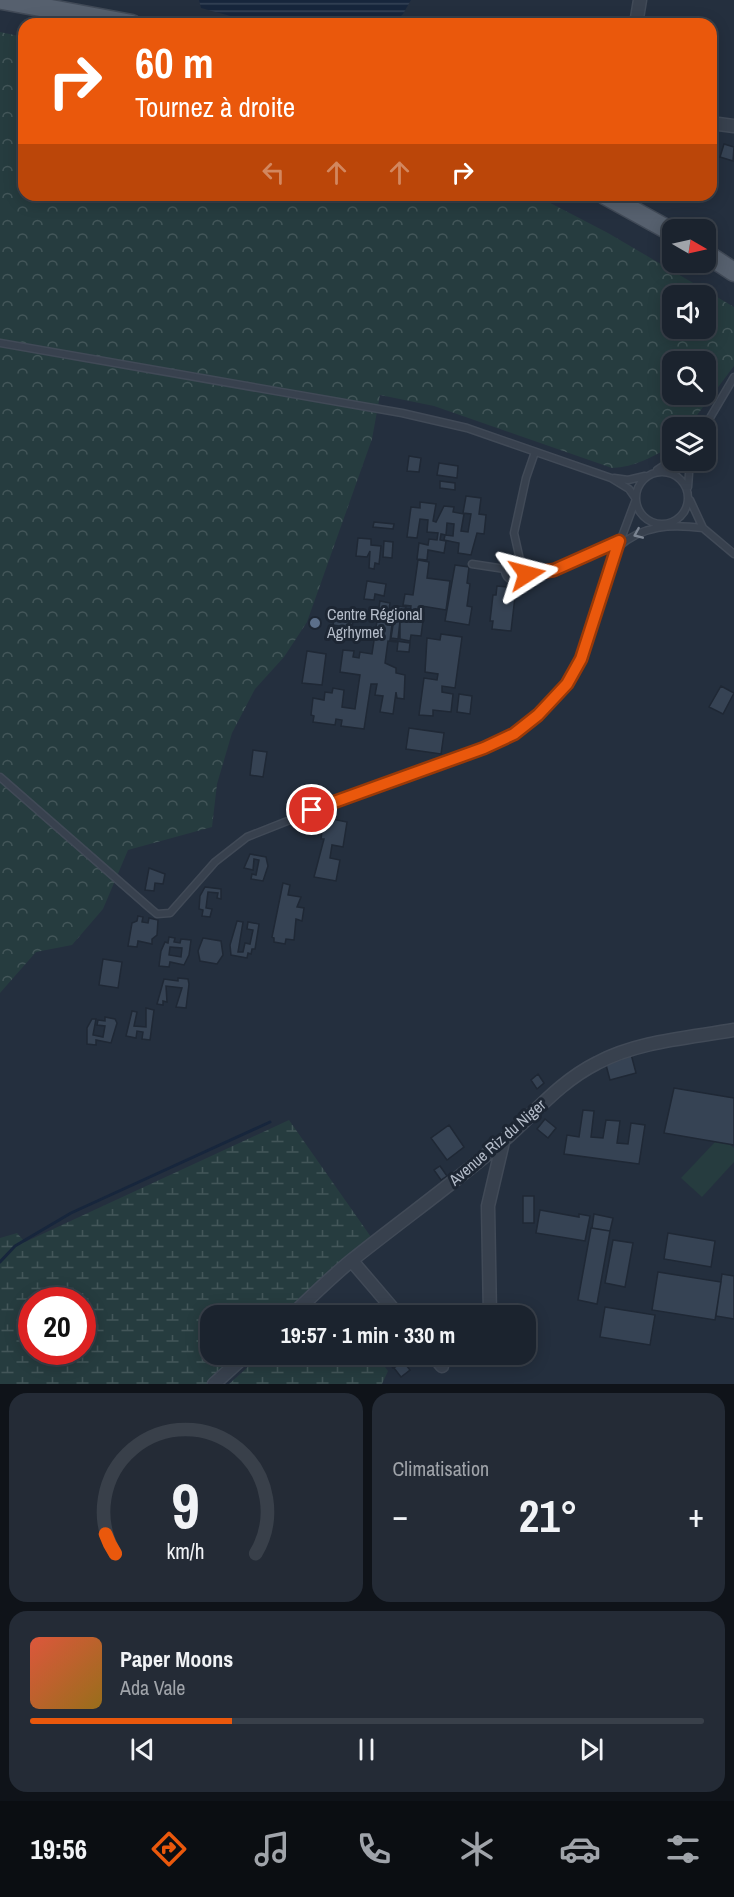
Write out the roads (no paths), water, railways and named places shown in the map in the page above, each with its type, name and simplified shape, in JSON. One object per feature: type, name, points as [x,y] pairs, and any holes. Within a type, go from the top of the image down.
[{"type":"main road","points":[[2,0],[100,18]]},
{"type":"main road","points":[[616,201],[662,226]]},
{"type":"main road","points":[[716,260],[734,272]]},
{"type":"street","points":[[637,18],[640,0]]},
{"type":"street","points":[[717,124],[734,126]]},
{"type":"street","name":"Avenue Riz du Niger","points":[[303,1305],[352,1261],[424,1207],[503,1141],[564,1083],[598,1062],[651,1044],[734,1030]]},
{"type":"street","points":[[490,1305],[488,1206],[503,1141]]},
{"type":"street","points":[[352,1261],[390,1305]]},
{"type":"street","points":[[214,1384],[236,1365]]},
{"type":"lane","points":[[0,343],[402,413],[467,428],[611,478],[628,480],[662,471],[674,474],[683,482],[691,506],[703,528],[734,554]]},
{"type":"lane","points":[[710,417],[734,377]]},
{"type":"lane","points":[[520,560],[514,533],[526,478],[535,452]]},
{"type":"lane","points":[[0,777],[157,914],[170,913],[216,862],[247,837],[353,795],[484,748],[514,734],[538,715],[567,684],[581,659],[636,499],[637,489],[650,475],[662,467]]},
{"type":"lane","points":[[505,569],[507,576],[520,581],[527,574],[554,570],[667,524],[684,513],[689,471]]},
{"type":"lane","points":[[611,478],[629,489],[636,499],[639,511],[648,520],[703,528]]},
{"type":"lane","points":[[505,569],[512,560],[520,560],[525,564],[527,574]]},
{"type":"lane","points":[[472,564],[505,569]]},
{"type":"water","points":[[199,0],[411,0],[399,18],[238,18],[201,8]]},
{"type":"waterway","points":[[0,1262],[15,1246],[71,1213],[270,1122]]},
{"type":"place","name":"Centre Régional Agrhymet","points":[[315,623]]}]
